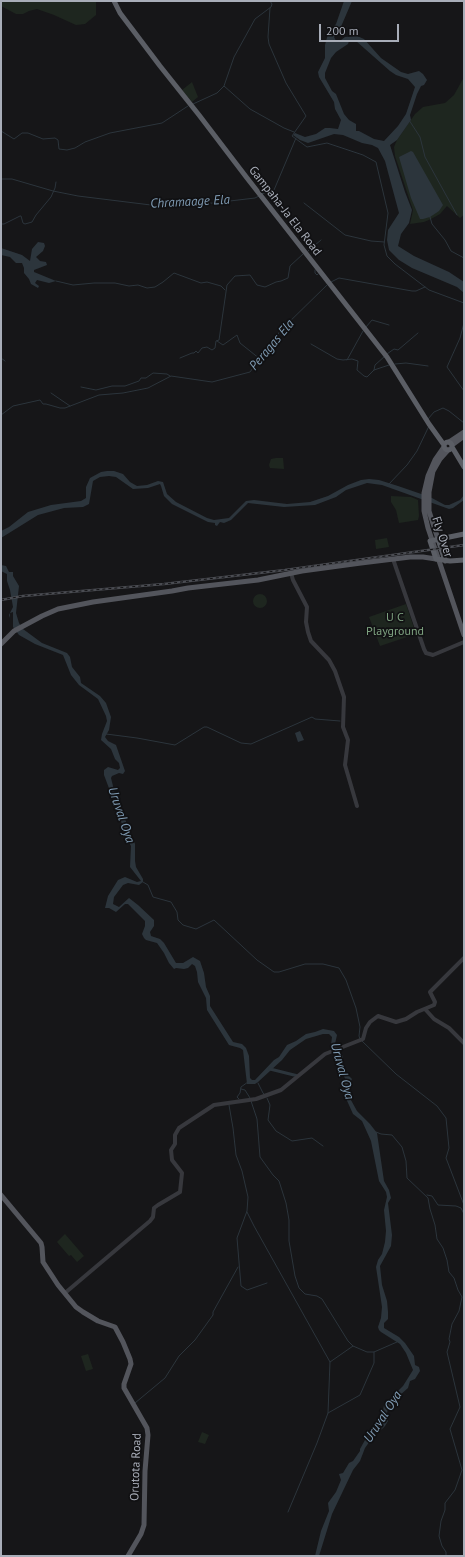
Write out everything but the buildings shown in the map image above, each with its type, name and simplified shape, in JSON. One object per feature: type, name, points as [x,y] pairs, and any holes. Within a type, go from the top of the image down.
[{"type":"highway","name":"Gampaha-Ja Ela Road","points":[[114,1],[120,13],[160,66],[386,356],[438,436],[448,446],[464,467]]},
{"type":"highway","points":[[464,534],[430,541],[436,559],[445,561],[464,560]]},
{"type":"highway","points":[[438,539],[445,561]]},
{"type":"main road","points":[[430,541],[421,516],[420,501],[426,474],[448,446],[464,432]]},
{"type":"main road","points":[[427,484],[448,446],[464,436]]},
{"type":"main road","points":[[427,484],[433,464]]},
{"type":"main road","points":[[433,471],[428,503],[431,521],[438,539]]},
{"type":"main road","name":"Fly Over","points":[[427,484],[423,502],[424,516],[455,602]]},
{"type":"main road","points":[[1,644],[7,636],[14,631],[58,609],[188,588],[258,580],[291,573],[393,559],[417,556],[436,559]]},
{"type":"main road","points":[[455,602],[464,622]]},
{"type":"main road","points":[[455,602],[464,635]]},
{"type":"main road","name":"Orutota Road","points":[[1,1195],[41,1244],[43,1262],[65,1293],[83,1312],[98,1321],[114,1327],[123,1342],[130,1359],[131,1364],[124,1388],[147,1428],[148,1435],[145,1471],[144,1525],[141,1534],[128,1556]]},
{"type":"street","points":[[393,559],[426,653],[433,655],[464,642]]},
{"type":"street","points":[[291,573],[307,607],[306,622],[311,641],[329,660],[335,671],[344,697],[343,727],[348,740],[345,765],[357,806]]},
{"type":"street","points":[[65,1293],[150,1221],[153,1217],[154,1208],[180,1192],[182,1173],[172,1160],[171,1151],[175,1144],[176,1131],[214,1105],[251,1100],[281,1090],[314,1062],[331,1051],[363,1039],[366,1028],[370,1022],[378,1016],[396,1022],[406,1019],[434,1004],[434,1000],[430,994],[432,990],[464,958]]},
{"type":"street","points":[[424,1009],[434,1019],[449,1028],[464,1043]]},
{"type":"green space","points":[[1,1],[96,1],[96,15],[85,24],[76,25],[37,9],[23,14],[16,14],[1,6]]},
{"type":"green space","points":[[464,77],[464,215],[460,218],[447,206],[440,214],[431,219],[424,222],[410,224],[413,210],[395,156],[394,147],[397,140],[415,114],[423,107],[445,103],[454,95]]},
{"type":"green space","points":[[192,82],[198,97],[192,102],[182,90]]},
{"type":"green space","points":[[283,458],[284,469],[270,468],[269,465],[271,459]]},
{"type":"green space","points":[[391,496],[411,497],[418,500],[418,520],[399,523],[396,510],[391,502]]},
{"type":"green space","points":[[387,538],[389,547],[376,549],[375,540]]},
{"type":"green space","points":[[257,594],[263,594],[267,598],[267,604],[263,608],[257,608],[253,604],[253,598]]},
{"type":"green space","name":"U C Playground","points":[[406,604],[416,634],[380,646],[369,617]]},
{"type":"green space","points":[[65,1234],[84,1256],[77,1262],[71,1255],[69,1256],[57,1242]]},
{"type":"green space","points":[[88,1354],[93,1369],[86,1371],[81,1356]]},
{"type":"green space","points":[[202,1432],[209,1435],[205,1444],[198,1442]]},
{"type":"water","points":[[344,1],[352,1],[340,29],[334,37],[336,41],[345,37],[357,36],[364,39],[381,58],[401,72],[408,74],[419,71],[427,80],[424,85],[421,86],[417,94],[410,115],[411,120],[397,140],[390,145],[412,210],[409,223],[401,234],[398,246],[414,256],[449,272],[464,282],[464,293],[457,287],[412,268],[399,260],[389,250],[387,240],[388,230],[399,213],[385,161],[378,148],[343,135],[334,134],[308,143],[293,135],[295,133],[305,137],[316,134],[325,128],[338,129],[341,120],[335,109],[334,102],[319,77],[318,72],[325,58],[325,45],[328,34],[336,24]],"holes":[[[349,41],[356,41],[390,71],[396,75],[408,79],[415,87],[406,114],[398,126],[384,141],[374,139],[359,131],[356,131],[356,124],[349,120],[344,114],[336,94],[332,91],[325,78],[325,73],[331,58],[336,52],[348,44]]]},
{"type":"water","points":[[411,151],[413,152],[443,205],[439,211],[430,217],[423,219],[420,219],[411,198],[399,157]]},
{"type":"water","points":[[38,242],[44,243],[45,246],[43,251],[36,257],[40,261],[46,262],[47,265],[34,270],[34,272],[56,281],[49,283],[37,280],[35,283],[39,286],[38,288],[31,284],[24,273],[22,263],[16,263],[10,257],[1,255],[1,248],[22,255],[30,261],[32,249]]},
{"type":"water","points":[[114,471],[123,474],[130,482],[137,486],[147,485],[158,481],[163,482],[167,494],[176,502],[214,520],[229,518],[246,501],[254,500],[287,504],[310,502],[328,496],[348,485],[361,480],[369,479],[379,480],[398,486],[430,497],[445,505],[449,505],[460,500],[464,495],[464,500],[453,508],[449,509],[382,485],[367,483],[346,490],[336,497],[315,505],[284,507],[248,503],[231,520],[224,523],[220,522],[217,526],[215,523],[208,522],[172,504],[164,496],[160,484],[148,488],[133,489],[116,477],[109,476],[100,477],[93,481],[89,504],[83,507],[64,508],[38,515],[1,538],[1,531],[9,527],[28,512],[51,505],[81,501],[86,498],[86,487],[90,478],[101,472]]},
{"type":"water","name":"Uruval Oya","points":[[1,565],[6,566],[9,572],[13,572],[13,576],[19,586],[16,613],[19,623],[23,629],[42,643],[67,653],[70,657],[72,667],[80,677],[81,683],[100,696],[106,703],[111,717],[109,730],[105,737],[108,741],[116,745],[125,771],[123,774],[119,773],[111,778],[115,794],[135,844],[136,867],[143,879],[143,882],[139,885],[128,883],[123,885],[114,897],[113,904],[119,907],[129,898],[138,905],[154,920],[154,926],[150,932],[151,936],[160,939],[164,943],[176,963],[183,963],[193,957],[200,961],[206,987],[210,996],[210,1006],[233,1042],[242,1044],[246,1048],[249,1056],[250,1078],[252,1080],[255,1080],[274,1060],[279,1057],[287,1045],[306,1034],[323,1029],[334,1031],[337,1035],[335,1044],[343,1056],[343,1070],[352,1079],[346,1091],[357,1111],[377,1133],[384,1181],[391,1198],[388,1203],[392,1235],[391,1246],[380,1266],[382,1285],[387,1301],[388,1312],[388,1319],[384,1323],[384,1328],[399,1337],[405,1343],[414,1356],[415,1365],[419,1367],[420,1371],[415,1379],[410,1381],[408,1388],[388,1409],[386,1417],[388,1421],[381,1430],[377,1431],[365,1448],[360,1461],[353,1470],[332,1514],[319,1556],[315,1556],[321,1531],[329,1511],[328,1503],[336,1492],[341,1480],[339,1474],[343,1473],[349,1463],[353,1461],[370,1431],[381,1423],[384,1405],[403,1386],[413,1370],[406,1353],[400,1344],[381,1332],[378,1327],[382,1307],[376,1267],[382,1254],[385,1242],[386,1231],[384,1210],[387,1197],[386,1192],[379,1181],[371,1141],[362,1121],[353,1114],[342,1090],[346,1080],[338,1066],[337,1058],[331,1045],[332,1037],[329,1034],[323,1034],[306,1039],[290,1050],[282,1060],[258,1082],[255,1084],[247,1084],[243,1050],[229,1045],[207,1010],[206,998],[198,982],[195,966],[192,964],[188,968],[174,969],[157,943],[144,938],[142,934],[145,921],[128,904],[125,904],[116,912],[109,908],[105,908],[108,896],[118,880],[125,877],[137,882],[141,881],[130,867],[131,846],[126,837],[104,775],[104,770],[108,767],[118,770],[120,768],[119,763],[115,759],[111,749],[101,740],[107,721],[106,716],[98,699],[79,685],[71,675],[63,655],[35,644],[19,635],[13,627],[13,612],[10,613],[13,607],[7,581],[7,574],[1,571]]},
{"type":"water","points":[[300,731],[304,740],[298,742],[295,733]]},
{"type":"waterway","points":[[224,86],[234,57],[255,19],[271,7],[272,4],[270,1]]},
{"type":"waterway","name":"Peragas Ela","points":[[270,8],[269,44],[286,83],[306,116],[292,136],[307,147],[327,143],[363,155],[376,162],[388,213],[384,245],[387,256],[429,290],[464,303]]},
{"type":"waterway","points":[[193,104],[217,93],[224,86],[250,109],[294,132]]},
{"type":"waterway","points":[[1,131],[14,139],[22,133],[28,133],[43,139],[55,138],[58,140],[59,149],[67,150],[110,133],[162,123],[188,106]]},
{"type":"waterway","points":[[409,120],[420,137],[425,157],[457,215]]},
{"type":"waterway","name":"Chramaage Ela","points":[[261,194],[274,190],[296,138]]},
{"type":"waterway","name":"Chramaage Ela","points":[[1,179],[12,179],[53,191],[78,196],[159,206],[213,203],[255,198],[259,196]]},
{"type":"waterway","points":[[1,224],[20,216],[23,223],[25,224],[32,222],[51,197],[56,182]]},
{"type":"waterway","points":[[304,203],[345,235],[371,241],[384,242]]},
{"type":"waterway","points":[[430,217],[432,224],[445,240],[451,251],[464,258]]},
{"type":"waterway","points":[[308,251],[321,240]]},
{"type":"waterway","points":[[180,358],[196,351],[198,353],[202,348],[207,347],[212,350],[215,348],[216,341],[219,340],[227,285],[235,276],[250,275],[257,285],[265,287],[288,278],[290,266],[303,254]]},
{"type":"waterway","points":[[315,270],[315,273],[317,275],[318,274]]},
{"type":"waterway","points":[[56,281],[73,285],[115,283],[129,286],[138,285],[147,288],[155,287],[174,273],[201,283],[207,282],[221,286],[225,290]]},
{"type":"waterway","name":"Peragas Ela","points":[[331,282],[339,278],[412,291],[425,287]]},
{"type":"waterway","name":"Peragas Ela","points":[[1,415],[13,406],[40,400],[43,404],[65,408],[99,395],[123,393],[148,388],[171,376],[212,382],[250,372],[281,330],[327,285]]},
{"type":"waterway","points":[[366,327],[372,320],[389,325]]},
{"type":"waterway","points":[[464,323],[460,338],[447,367],[464,391]]},
{"type":"waterway","points":[[347,360],[363,331]]},
{"type":"waterway","points":[[387,354],[394,349],[398,350],[418,333]]},
{"type":"waterway","points":[[217,341],[223,345],[237,335],[240,343],[260,359]]},
{"type":"waterway","points":[[311,344],[337,359],[352,359],[358,361],[357,370],[367,377],[374,370],[389,365]]},
{"type":"waterway","points":[[374,370],[375,365],[385,356]]},
{"type":"waterway","points":[[1,358],[5,361]]},
{"type":"waterway","points":[[395,364],[406,363],[428,366]]},
{"type":"waterway","points":[[81,387],[96,390],[112,386],[125,386],[139,381],[141,378],[146,378],[153,373],[167,374],[170,376]]},
{"type":"waterway","points":[[51,393],[70,406]]},
{"type":"waterway","points":[[428,419],[434,412],[443,408],[464,423]]},
{"type":"waterway","points":[[389,484],[407,465],[417,451],[429,426]]},
{"type":"waterway","points":[[106,734],[175,745],[204,727],[207,727],[241,743],[251,744],[312,717],[315,719],[340,721]]},
{"type":"waterway","points":[[143,882],[148,885],[153,897],[171,902],[177,912],[178,920],[183,925],[196,929],[214,920],[257,960],[274,972],[279,972],[305,964],[323,964],[339,968],[346,980],[356,1008],[360,1027],[360,1039]]},
{"type":"waterway","points":[[362,1041],[396,1074],[437,1106],[446,1118],[449,1148],[446,1158],[464,1205]]},
{"type":"waterway","points":[[270,1069],[298,1076]]},
{"type":"waterway","points":[[239,1099],[237,1097],[240,1093],[241,1087],[248,1082]]},
{"type":"waterway","points":[[258,1083],[265,1095]]},
{"type":"waterway","points":[[241,1089],[245,1090],[250,1098]]},
{"type":"waterway","points":[[267,1098],[270,1105],[268,1120],[276,1131],[292,1141],[312,1138],[323,1146]]},
{"type":"waterway","points":[[251,1101],[257,1119],[260,1157],[279,1181],[286,1203],[289,1220],[289,1241],[295,1276],[299,1288],[305,1294],[317,1296],[322,1299],[348,1341],[353,1346]]},
{"type":"waterway","points":[[229,1105],[236,1155],[242,1171],[248,1197],[247,1211],[237,1238],[241,1286],[247,1290],[267,1283]]},
{"type":"waterway","points":[[376,1132],[392,1135],[402,1147],[406,1161],[407,1178],[428,1198],[437,1239],[443,1248],[449,1272],[454,1278],[462,1297],[459,1311],[452,1324],[447,1352],[460,1407],[450,1429],[462,1470],[455,1490],[445,1503],[445,1510],[441,1521],[439,1536],[442,1546],[446,1552],[446,1556]]},
{"type":"waterway","points":[[427,1195],[432,1196],[438,1205],[456,1206],[461,1208],[464,1214]]},
{"type":"waterway","points":[[247,1212],[330,1362],[353,1346],[367,1352],[374,1352],[397,1342]]},
{"type":"waterway","points":[[135,1403],[165,1378],[179,1356],[195,1340],[213,1315],[213,1312],[238,1267]]},
{"type":"waterway","points":[[328,1413],[360,1395],[374,1363],[374,1352]]},
{"type":"waterway","points":[[288,1512],[328,1413],[330,1362]]},
{"type":"railway","points":[[1,600],[23,596],[164,584],[285,570],[464,545]]}]
